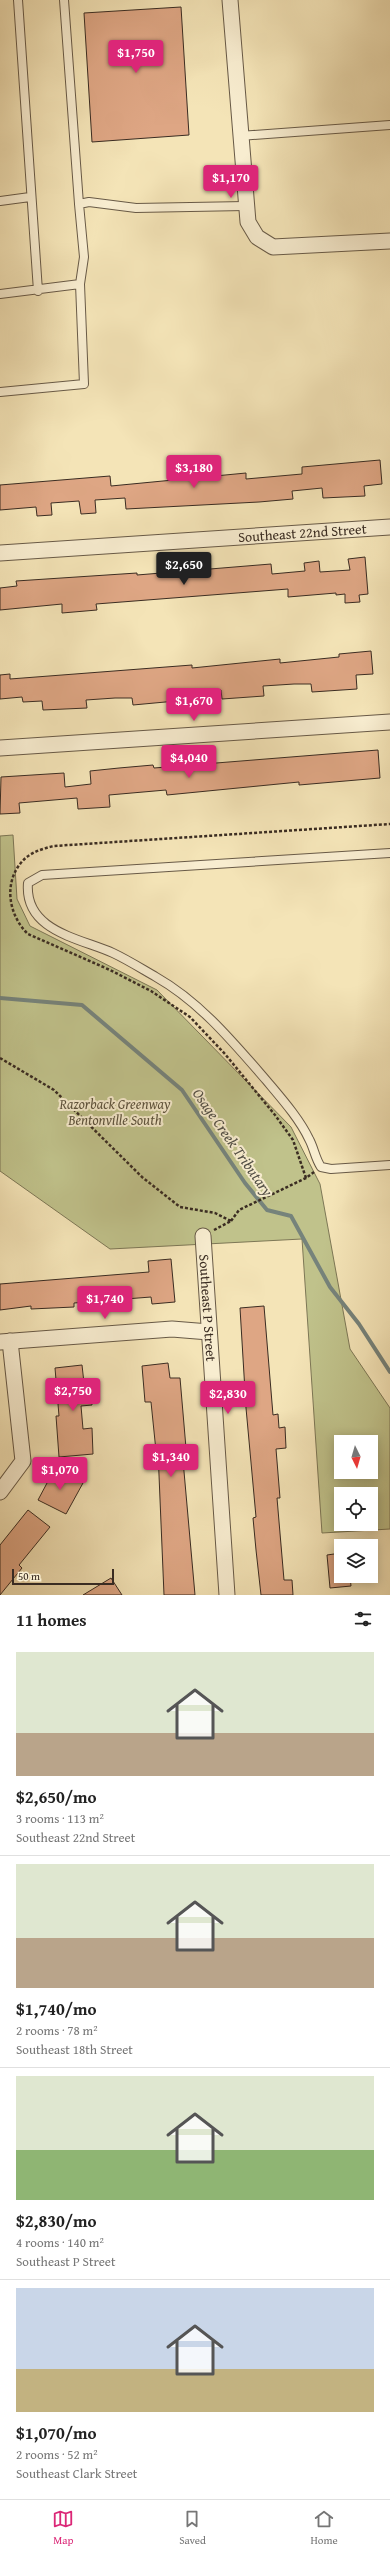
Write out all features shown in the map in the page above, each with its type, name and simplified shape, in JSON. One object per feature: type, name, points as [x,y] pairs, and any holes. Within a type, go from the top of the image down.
[{"type":"street","points":[[230,0],[245,206],[248,222],[258,237],[273,247],[390,241]]},
{"type":"street","name":"Southeast 22nd Street","points":[[0,553],[390,527]]},
{"type":"street","points":[[0,748],[390,722]]},
{"type":"street","name":"Southeast P Street","points":[[203,1236],[227,1595]]},
{"type":"street","points":[[0,1492],[23,1461],[5,1341],[172,1329],[209,1332]]},
{"type":"lane","points":[[18,0],[30,197],[38,291]]},
{"type":"lane","points":[[0,392],[84,384],[80,284],[84,257],[78,204],[64,0]]},
{"type":"lane","points":[[240,136],[390,125]]},
{"type":"lane","points":[[0,201],[30,197]]},
{"type":"lane","points":[[78,204],[89,202],[136,208],[245,206]]},
{"type":"lane","points":[[0,294],[38,291],[80,284]]},
{"type":"lane","points":[[390,853],[42,875],[28,883],[26,897],[36,916],[53,930],[114,954],[172,986],[215,1022],[280,1097],[310,1140],[314,1157],[321,1167],[331,1169],[390,1164]]},
{"type":"path","points":[[203,1236],[231,1221],[239,1210],[306,1178],[293,1140],[275,1115],[225,1054],[190,1017],[151,991],[110,970],[28,934],[19,926],[12,909],[12,882],[20,864],[36,851],[54,846],[390,824]]},
{"type":"path","points":[[0,1058],[54,1090],[142,1177],[180,1207],[215,1213],[231,1221]]},
{"type":"green space","name":"Razorback Greenway Bentonville South","points":[[13,835],[17,899],[30,926],[157,990],[291,1127],[320,1184],[350,1349],[390,1408],[390,1529],[378,1530],[378,1487],[334,1487],[334,1531],[356,1531],[322,1533],[302,1239],[110,1249],[0,1171],[0,836]]},
{"type":"building","points":[[181,7],[189,135],[92,142],[84,13]]},
{"type":"building","points":[[380,460],[382,484],[364,486],[365,496],[323,498],[322,488],[292,491],[293,499],[259,502],[126,509],[125,498],[95,500],[96,513],[81,514],[79,501],[51,503],[52,515],[37,516],[36,507],[0,510],[0,485],[110,476],[111,486],[246,473],[246,479],[302,474],[302,467]]},
{"type":"building","points":[[365,557],[368,594],[359,595],[360,602],[345,603],[345,594],[336,595],[336,593],[288,597],[288,589],[96,604],[97,610],[62,613],[62,604],[0,610],[0,588],[17,586],[16,581],[137,573],[137,575],[271,564],[272,574],[305,571],[304,563],[319,561],[320,572],[350,570],[348,559]]},
{"type":"building","points":[[371,651],[373,674],[356,675],[357,689],[312,692],[311,684],[263,686],[264,696],[222,699],[221,690],[204,690],[175,693],[176,701],[133,705],[132,698],[115,698],[86,700],[87,708],[43,710],[42,701],[23,702],[22,697],[0,699],[0,675],[10,674],[10,679],[192,665],[192,668],[280,659],[280,663],[339,657],[339,654]]},
{"type":"building","points":[[378,750],[380,778],[299,785],[299,782],[167,795],[166,790],[109,795],[110,807],[78,809],[77,798],[19,803],[20,813],[0,814],[1,777],[64,773],[65,787],[91,784],[90,771],[153,765],[154,768]]},
{"type":"building","points":[[171,1259],[175,1302],[152,1304],[151,1297],[74,1303],[74,1307],[31,1309],[31,1306],[0,1310],[0,1284],[149,1272],[148,1261]]},
{"type":"building","points":[[264,1306],[273,1415],[278,1414],[279,1428],[285,1427],[286,1448],[276,1449],[280,1498],[277,1498],[284,1580],[292,1580],[293,1595],[261,1595],[256,1550],[253,1518],[256,1517],[246,1408],[240,1308]]},
{"type":"building","points":[[168,1363],[170,1378],[180,1378],[186,1448],[182,1449],[195,1595],[164,1595],[158,1451],[156,1451],[151,1402],[145,1402],[142,1366]]},
{"type":"building","points":[[82,1365],[84,1383],[90,1382],[92,1405],[81,1406],[83,1429],[92,1428],[93,1454],[59,1457],[56,1416],[59,1416],[55,1368]]},
{"type":"building","points":[[55,1468],[83,1483],[66,1514],[38,1500]]},
{"type":"building","points":[[28,1510],[50,1527],[19,1565],[22,1568],[0,1595],[0,1545]]},
{"type":"building","points":[[334,1554],[334,1583],[351,1583],[351,1586],[330,1588],[327,1555]]},
{"type":"building","points":[[111,1578],[122,1595],[83,1595]]},
{"type":"waterway","name":"Osage Creek Tributary","points":[[0,998],[82,1005],[182,1090],[245,1183],[267,1210],[291,1216],[330,1287],[359,1324],[390,1372]]}]
